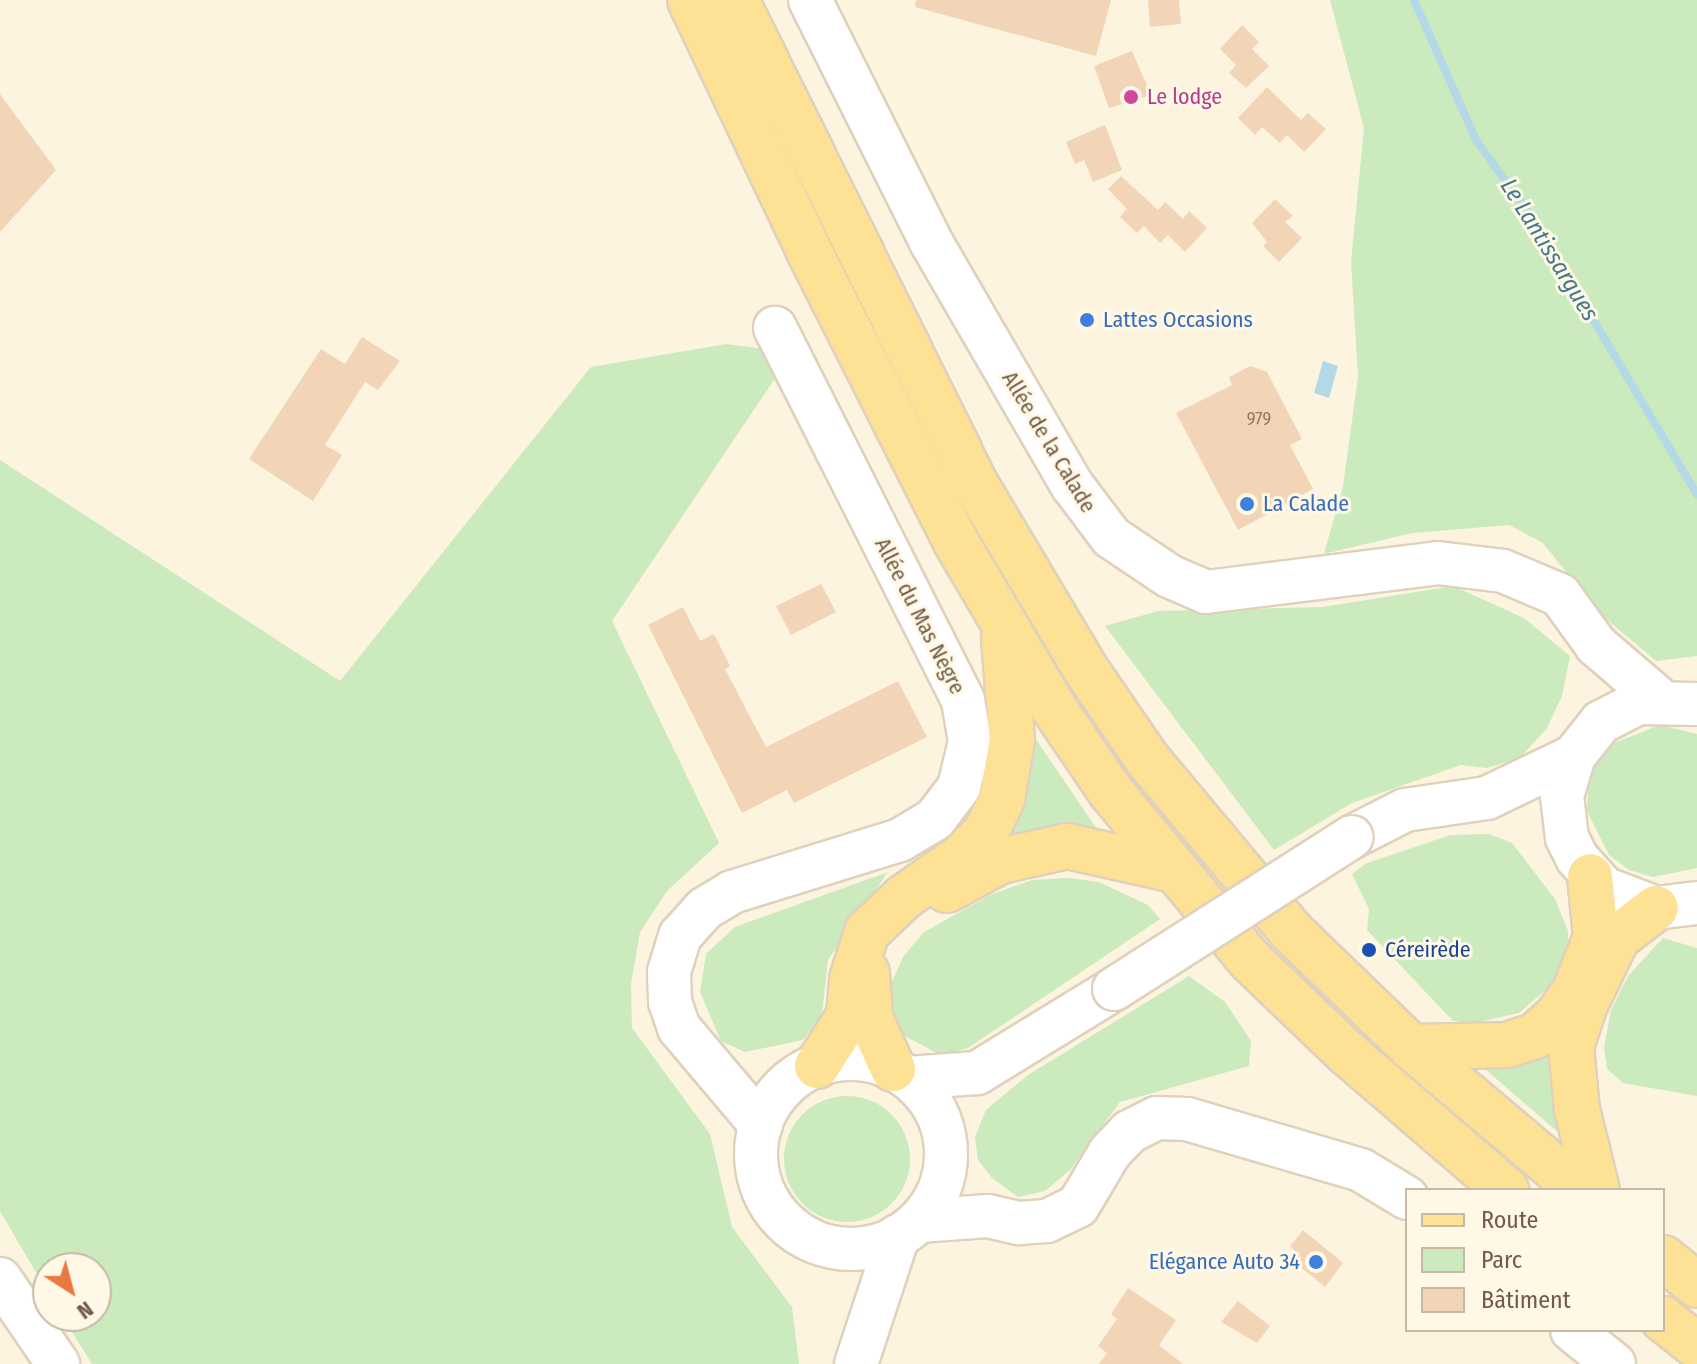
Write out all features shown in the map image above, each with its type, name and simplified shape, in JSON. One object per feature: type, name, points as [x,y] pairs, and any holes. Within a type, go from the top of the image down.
[{"type":"main road","points":[[690,0],[825,284],[1002,624],[1111,792],[1171,869],[1251,961],[1336,1043],[1504,1188]]},
{"type":"main road","points":[[736,0],[976,485],[1087,671],[1148,760],[1218,849],[1290,930],[1411,1047],[1578,1188]]},
{"type":"main road","points":[[805,1072],[849,1016],[852,979],[867,932],[904,897],[960,858],[986,832],[1002,799],[1012,717],[1002,624]]},
{"type":"main road","points":[[900,1073],[870,1018],[865,978],[886,929],[1000,861],[1038,850],[1067,846],[1171,869]]},
{"type":"main road","points":[[1411,1047],[1507,1045],[1535,1036],[1557,1016],[1574,993],[1596,937],[1590,876]]},
{"type":"main road","points":[[1596,1188],[1577,1110],[1571,1047],[1583,1009],[1617,938],[1686,905]]},
{"type":"main road","points":[[1665,1260],[1697,1285]]},
{"type":"main road","points":[[1665,1321],[1697,1346]]},
{"type":"street","name":"Allée de la Calade","points":[[810,0],[931,242],[1072,485],[1111,537],[1169,576],[1206,592],[1438,563],[1503,571],[1560,595],[1596,645],[1678,702]]},
{"type":"street","name":"Allée du Mas Nègre","points":[[761,1125],[716,1068],[679,1028],[670,1002],[669,972],[680,936],[704,909],[732,892],[900,840],[935,819],[959,787],[970,742],[963,700],[775,328]]},
{"type":"street","points":[[1596,645],[1580,746],[1562,796],[1567,838],[1590,876],[1620,898],[1686,905]]},
{"type":"street","points":[[900,1073],[977,1073],[1352,837],[1405,810],[1487,798],[1580,746],[1619,710],[1678,702]]},
{"type":"street","points":[[1487,798],[1534,816],[1567,838]]},
{"type":"street","points":[[716,1068],[805,1072],[868,1061],[900,1073],[924,1093],[945,1148],[988,1216]]},
{"type":"street","points":[[805,1072],[761,1125],[756,1155],[761,1185],[775,1211],[797,1233],[824,1245],[862,1249],[908,1229],[988,1216],[1019,1223],[1047,1221],[1078,1206],[1110,1152],[1129,1132],[1157,1118],[1187,1119],[1361,1170],[1405,1197]]},
{"type":"street","points":[[856,1364],[876,1300],[908,1229],[940,1187],[945,1148],[977,1073]]},
{"type":"street","points":[[824,1245],[876,1300]]},
{"type":"street","points":[[0,1279],[58,1364]]},
{"type":"street","points":[[1574,1332],[1614,1364]]},
{"type":"green space","points":[[1330,0],[1697,0],[1697,656],[1656,661],[1598,612],[1543,543],[1509,525],[1412,533],[1324,554],[1343,486],[1358,377],[1351,262],[1364,128]]},
{"type":"green space","points":[[726,344],[771,350],[782,368],[612,621],[719,843],[667,891],[640,932],[631,984],[632,1028],[710,1134],[732,1227],[792,1307],[799,1364],[92,1364],[72,1332],[112,1332],[112,1252],[32,1252],[32,1266],[0,1211],[0,460],[340,681],[591,367]]},
{"type":"green space","points":[[1453,586],[1524,618],[1570,656],[1562,696],[1547,728],[1520,758],[1487,768],[1461,765],[1352,803],[1274,850],[1105,626],[1158,611],[1323,607]]},
{"type":"green space","points":[[1660,725],[1697,734],[1697,868],[1653,877],[1629,870],[1609,855],[1587,811],[1588,786],[1597,762],[1614,743]]},
{"type":"green space","points":[[1033,735],[1101,835],[1044,828],[996,842]]},
{"type":"green space","points":[[1489,834],[1512,843],[1555,899],[1568,931],[1568,957],[1548,988],[1519,1013],[1474,1023],[1453,1021],[1367,930],[1369,909],[1352,874],[1365,864],[1450,835]]},
{"type":"green space","points":[[888,872],[828,960],[822,1014],[803,1040],[745,1052],[721,1041],[700,992],[706,954],[735,927]]},
{"type":"green space","points":[[1068,878],[1099,882],[1148,905],[1160,919],[968,1048],[942,1056],[905,1036],[887,1011],[889,988],[903,957],[924,932],[990,895],[1032,880]]},
{"type":"green space","points":[[1663,938],[1697,948],[1697,1096],[1623,1083],[1607,1069],[1604,1048],[1611,1010],[1628,976]]},
{"type":"green space","points":[[1189,976],[1225,1002],[1251,1041],[1249,1066],[1120,1102],[1070,1170],[1045,1191],[1018,1197],[992,1178],[978,1160],[975,1137],[986,1110],[1028,1075]]},
{"type":"green space","points":[[1554,1052],[1566,1139],[1477,1062]]},
{"type":"green space","points":[[847,1096],[871,1101],[892,1114],[905,1135],[910,1159],[905,1183],[892,1204],[871,1217],[847,1222],[823,1217],[802,1204],[789,1183],[784,1159],[789,1135],[802,1114],[823,1101]]},
{"type":"water","points":[[1323,361],[1338,366],[1329,398],[1314,393]]},
{"type":"building","points":[[916,0],[1111,0],[1096,56],[915,7]]},
{"type":"building","points":[[1148,0],[1179,0],[1181,24],[1150,27]]},
{"type":"building","points":[[1242,25],[1259,42],[1252,49],[1269,66],[1246,88],[1229,73],[1236,65],[1220,49]]},
{"type":"building","points":[[1132,51],[1151,95],[1109,108],[1094,66]]},
{"type":"building","points":[[1267,87],[1301,120],[1308,113],[1326,129],[1304,152],[1287,135],[1280,143],[1262,127],[1255,135],[1238,118]]},
{"type":"building","points":[[0,94],[56,170],[0,232]]},
{"type":"building","points":[[1105,125],[1122,170],[1093,182],[1084,160],[1075,164],[1066,142]]},
{"type":"building","points":[[1121,176],[1158,210],[1165,202],[1183,219],[1189,211],[1207,228],[1185,252],[1168,235],[1160,243],[1144,226],[1137,233],[1120,217],[1127,209],[1108,189]]},
{"type":"building","points":[[1275,199],[1293,216],[1285,222],[1302,238],[1279,262],[1263,246],[1267,242],[1252,223]]},
{"type":"building","points":[[362,337],[400,361],[378,390],[365,382],[325,445],[342,455],[313,501],[249,459],[321,349],[345,364]]},
{"type":"building","points":[[1250,366],[1267,372],[1302,439],[1290,445],[1313,489],[1238,530],[1176,413],[1232,385],[1229,377]]},
{"type":"building","points":[[821,584],[836,612],[791,635],[776,606]]},
{"type":"building","points":[[683,607],[700,641],[714,634],[730,666],[725,669],[766,747],[898,681],[927,737],[794,803],[787,790],[742,813],[648,625]]},
{"type":"building","points":[[1303,1230],[1343,1263],[1325,1287],[1293,1261],[1298,1254],[1290,1246]]},
{"type":"building","points":[[1128,1288],[1176,1320],[1159,1345],[1183,1364],[1099,1364],[1107,1353],[1098,1346],[1117,1319],[1111,1314]]},
{"type":"building","points":[[1238,1301],[1270,1326],[1257,1343],[1221,1322]]},
{"type":"waterway","name":"Le Lantissargues","points":[[1414,0],[1476,140],[1534,220],[1697,494]]},
{"type":"place","name":"Le lodge","points":[[1131,97]]},
{"type":"place","name":"Lattes Occasions","points":[[1087,320]]},
{"type":"place","name":"La Calade","points":[[1247,504]]},
{"type":"place","name":"Céreirède","points":[[1369,950]]},
{"type":"place","name":"Elégance Auto 34","points":[[1316,1262]]}]
